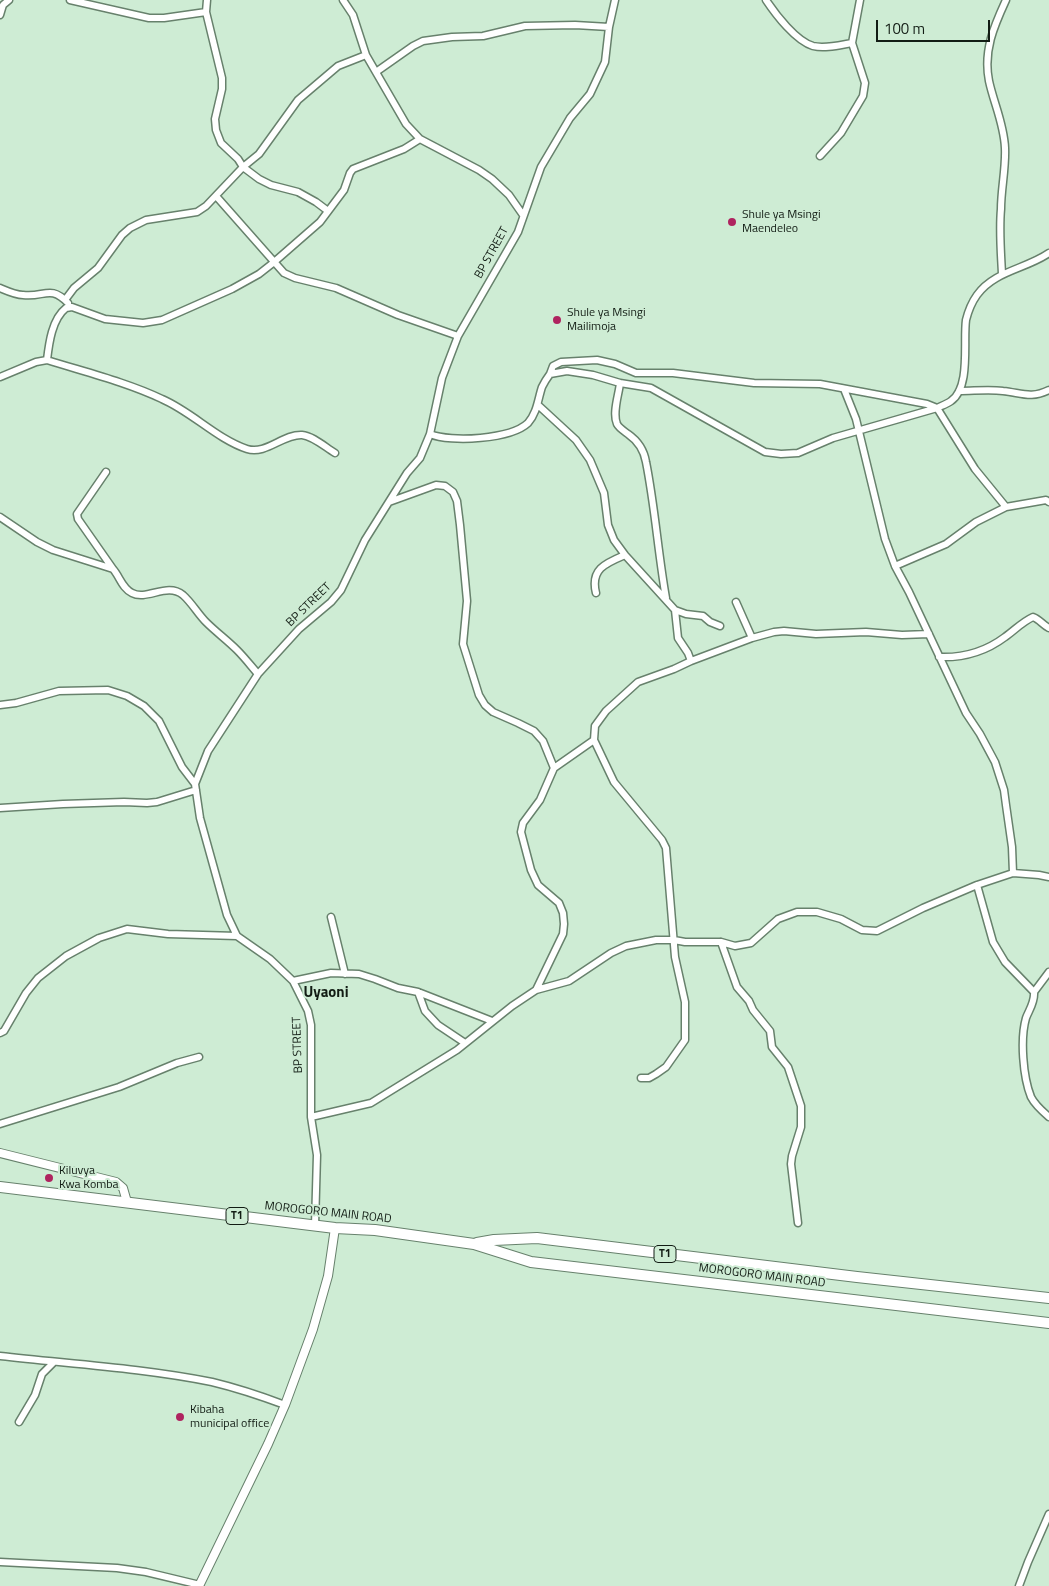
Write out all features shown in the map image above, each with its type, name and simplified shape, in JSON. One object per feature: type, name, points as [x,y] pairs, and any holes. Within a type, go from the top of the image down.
[{"type":"highway","name":"MOROGORO MAIN ROAD","points":[[0,1187],[335,1228],[375,1230],[474,1244],[531,1262],[1049,1323]]},
{"type":"highway","name":"MOROGORO MAIN ROAD","points":[[474,1244],[494,1240],[537,1238],[1049,1298]]},
{"type":"street","points":[[0,15],[3,5],[9,0]]},
{"type":"street","points":[[70,0],[83,1],[149,18],[164,18],[206,12]]},
{"type":"street","points":[[207,0],[206,12],[222,78],[222,89],[215,119],[216,130],[221,143],[238,159],[243,167],[259,179],[271,185],[298,192],[328,211]]},
{"type":"street","points":[[343,0],[353,16],[366,55],[406,124],[420,139],[479,170],[492,179],[509,195],[524,216]]},
{"type":"street","name":"BP STREET","points":[[315,1225],[317,1155],[311,1117],[311,1025],[308,1011],[293,980],[270,959],[237,936],[227,915],[200,818],[196,787],[208,751],[258,674],[299,629],[331,602],[341,590],[365,540],[407,473],[420,458],[430,434],[442,378],[458,336],[509,250],[524,216],[541,167],[570,118],[590,94],[605,62],[615,0]]},
{"type":"street","points":[[766,0],[792,32],[804,42],[814,46],[852,43]]},
{"type":"street","points":[[820,156],[842,133],[863,96],[865,83],[852,43],[860,0]]},
{"type":"street","points":[[1002,274],[1000,210],[1005,150],[1004,132],[989,80],[987,52],[992,29],[1006,0]]},
{"type":"street","points":[[376,72],[413,46],[423,42],[452,37],[483,36],[525,26],[575,25],[609,28]]},
{"type":"street","points":[[65,300],[74,288],[98,268],[130,228],[146,220],[197,212],[206,206],[243,167],[259,154],[298,100],[338,66],[366,55]]},
{"type":"street","points":[[58,293],[72,307],[105,320],[143,323],[162,320],[232,289],[259,274],[320,222],[344,190],[353,169],[404,149],[420,139]]},
{"type":"street","points":[[216,196],[284,273],[295,278],[336,288],[398,315],[458,336]]},
{"type":"street","points":[[550,374],[567,371],[651,388],[765,452],[781,454],[798,453],[833,438],[937,408],[952,401],[959,391],[966,363],[966,320],[977,294],[1002,274],[1037,261],[1049,253]]},
{"type":"street","points":[[0,288],[22,296],[58,293],[74,288]]},
{"type":"street","points":[[47,360],[57,318],[61,311],[72,307]]},
{"type":"street","points":[[0,377],[36,362],[47,360],[164,399],[201,421],[229,441],[249,450],[258,450],[294,436],[302,435],[310,437],[335,453]]},
{"type":"street","points":[[430,434],[436,437],[469,439],[504,434],[521,427],[529,422],[538,405],[542,387],[553,366],[561,362],[597,360],[616,364],[636,373],[673,373],[754,383],[820,384],[928,404],[937,408],[974,469],[1006,507]]},
{"type":"street","points":[[620,383],[615,416],[617,424],[642,449],[646,460],[657,523],[666,600]]},
{"type":"street","points":[[844,389],[859,430],[885,539],[895,566],[910,592],[966,713],[995,762],[1005,798],[1012,847],[1013,874]]},
{"type":"street","points":[[959,391],[1003,391],[1027,396],[1041,394],[1049,390]]},
{"type":"street","points":[[538,405],[576,440],[590,460],[604,493],[608,525],[614,540],[625,555],[675,610],[686,614],[702,616],[720,626]]},
{"type":"street","points":[[106,472],[77,514],[78,519],[119,576],[123,585],[130,592],[138,595],[164,590],[174,591],[183,595],[206,622],[237,650],[258,674]]},
{"type":"street","points":[[390,502],[436,485],[445,486],[453,492],[457,500],[460,525],[466,601],[463,644],[479,695],[485,705],[493,712],[534,731],[543,741],[554,768]]},
{"type":"street","points":[[895,566],[946,544],[976,522],[1006,507],[1046,500],[1049,502]]},
{"type":"street","points":[[0,517],[53,550],[113,569]]},
{"type":"street","points":[[596,593],[594,578],[597,572],[610,561],[625,555]]},
{"type":"street","points":[[736,602],[752,638]]},
{"type":"street","points":[[675,610],[678,638],[688,653],[690,661]]},
{"type":"street","points":[[939,657],[969,655],[1004,638],[1024,621],[1033,617],[1049,628]]},
{"type":"street","points":[[641,1078],[649,1078],[666,1066],[685,1040],[685,1002],[675,957],[666,848],[662,840],[614,782],[594,740],[595,726],[606,711],[638,682],[752,638],[784,631],[816,634],[866,632],[902,635],[929,634]]},
{"type":"street","points":[[0,705],[16,703],[59,691],[108,690],[127,696],[144,706],[159,721],[182,767],[196,787],[157,802],[89,803],[0,808]]},
{"type":"street","points":[[536,990],[563,934],[564,924],[563,913],[559,903],[538,885],[531,870],[522,832],[523,823],[540,800],[554,768],[594,740]]},
{"type":"street","points":[[311,1117],[371,1103],[465,1043],[512,1006],[536,990],[569,981],[611,953],[626,946],[656,940],[721,942],[735,946],[751,943],[778,919],[797,912],[817,912],[841,919],[862,930],[877,931],[923,908],[977,885],[1013,874],[1049,877]]},
{"type":"street","points":[[977,885],[993,942],[1005,962],[1034,992]]},
{"type":"street","points":[[331,917],[345,974]]},
{"type":"street","points":[[0,1034],[26,993],[38,978],[66,956],[99,938],[127,930],[168,934],[237,936]]},
{"type":"street","points":[[721,942],[736,987],[770,1031],[772,1047],[788,1067],[801,1106],[801,1127],[791,1164],[798,1223]]},
{"type":"street","points":[[1049,972],[1034,992],[1023,1034],[1025,1068],[1031,1096],[1035,1104],[1049,1117]]},
{"type":"street","points":[[293,980],[331,973],[359,974],[375,978],[398,988],[418,992],[492,1021]]},
{"type":"street","points":[[418,992],[424,1011],[438,1025],[465,1043]]},
{"type":"street","points":[[0,1124],[119,1087],[177,1063],[199,1057]]},
{"type":"street","points":[[0,1153],[116,1182],[123,1188],[127,1202]]},
{"type":"street","points":[[0,1562],[117,1568],[146,1572],[200,1585],[285,1405],[313,1329],[325,1285],[335,1228]]},
{"type":"street","points":[[0,1356],[119,1368],[212,1382],[243,1390],[285,1405]]},
{"type":"street","points":[[19,1422],[35,1395],[42,1374],[54,1362]]},
{"type":"street","points":[[1019,1586],[1049,1514]]},
{"type":"place","name":"Shule ya Msingi Maendeleo","points":[[732,222]]},
{"type":"place","name":"Shule ya Msingi Mailimoja","points":[[557,320]]},
{"type":"place","name":"Kiluvya Kwa Komba","points":[[49,1178]]},
{"type":"place","name":"Kibaha municipal office","points":[[180,1417]]},
{"type":"district","name":"Uyaoni","points":[[326,993]]}]
